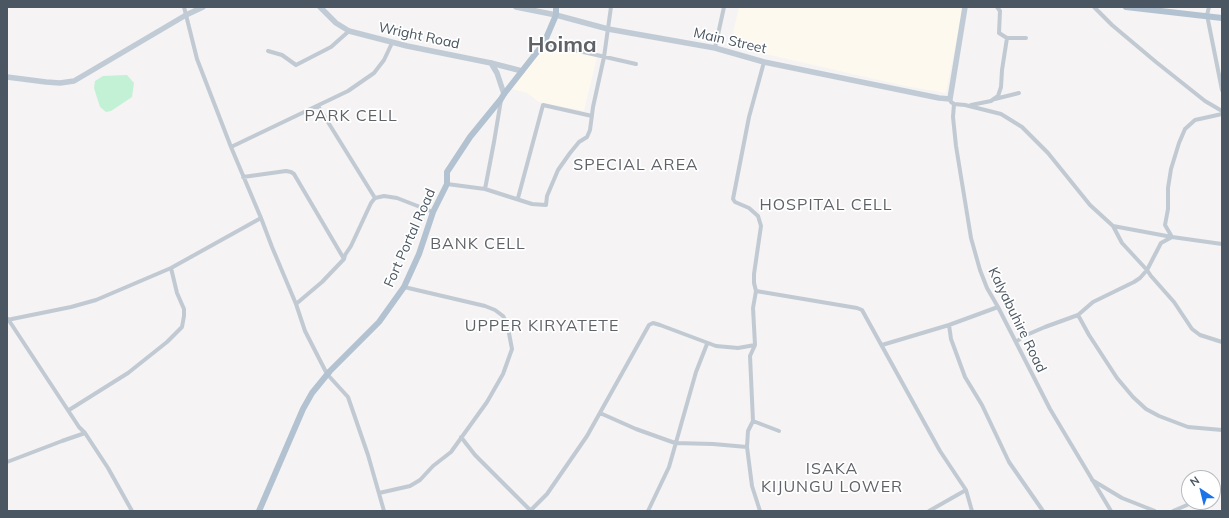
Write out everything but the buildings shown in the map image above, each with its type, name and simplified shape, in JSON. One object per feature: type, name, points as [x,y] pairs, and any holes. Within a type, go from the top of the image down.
[{"type":"main road","points":[[556,7],[556,15]]},
{"type":"main road","points":[[1126,7],[1207,15],[1222,18]]},
{"type":"main road","name":"Fort Portal Road","points":[[259,511],[303,409],[312,393],[327,374],[379,322],[404,287],[419,254],[433,212],[447,184],[447,172],[458,153],[470,137],[544,43],[556,15]]},
{"type":"street","points":[[184,7],[197,59],[243,177],[296,304],[305,331],[327,374],[348,397],[368,455],[384,511]]},
{"type":"street","points":[[7,77],[60,83],[74,81],[186,15],[203,7]]},
{"type":"street","name":"Wright Road","points":[[320,7],[336,23],[348,31],[392,43],[491,63],[522,71]]},
{"type":"street","name":"Main Street","points":[[516,7],[556,15],[608,29],[715,48],[764,62],[952,101]]},
{"type":"street","points":[[447,184],[485,188],[532,204],[546,205],[547,196],[558,170],[579,142],[586,137],[590,130],[593,107],[604,57],[611,7]]},
{"type":"street","points":[[715,48],[724,7]]},
{"type":"street","points":[[965,7],[952,101],[1001,114],[1022,127],[1048,153],[1090,205],[1113,226],[1122,243],[1174,302],[1192,329],[1200,335],[1222,342]]},
{"type":"street","points":[[997,7],[1000,11],[999,33],[1007,38],[1026,38]]},
{"type":"street","points":[[1094,7],[1112,25],[1156,62],[1205,101],[1222,111]]},
{"type":"street","points":[[1209,7],[1207,15],[1222,90]]},
{"type":"street","points":[[268,51],[282,54],[294,64],[299,64],[331,47],[348,31]]},
{"type":"street","points":[[991,101],[998,96],[1002,87],[1002,70],[1007,38]]},
{"type":"street","points":[[231,147],[348,91],[369,77],[384,60],[392,43]]},
{"type":"street","points":[[544,43],[636,64]]},
{"type":"street","points":[[760,511],[752,486],[747,447],[748,431],[753,421],[750,356],[754,345],[753,308],[756,290],[754,274],[761,226],[758,216],[749,208],[735,202],[733,199],[749,117],[764,62]]},
{"type":"street","points":[[485,188],[502,96],[502,86],[491,63]]},
{"type":"street","points":[[968,106],[1019,93]]},
{"type":"street","name":"Kalyabuhire Road","points":[[952,101],[956,146],[971,238],[980,270],[987,288],[1050,409],[1110,511]]},
{"type":"street","points":[[518,198],[543,105],[592,116]]},
{"type":"street","points":[[318,106],[375,198]]},
{"type":"street","points":[[1172,236],[1165,225],[1171,169],[1179,143],[1185,129],[1195,120],[1222,114]]},
{"type":"street","points":[[243,177],[286,171],[294,174],[344,259]]},
{"type":"street","points":[[296,304],[322,282],[344,259],[370,204],[375,198],[384,196],[397,198],[433,212]]},
{"type":"street","points":[[132,511],[108,468],[8,320],[71,307],[96,300],[171,268],[261,218]]},
{"type":"street","points":[[1113,226],[1222,244]]},
{"type":"street","points":[[1016,342],[1024,336],[1078,315],[1093,302],[1140,278],[1147,270],[1161,243],[1172,236]]},
{"type":"street","points":[[69,410],[128,372],[167,342],[182,327],[184,309],[177,293],[171,268]]},
{"type":"street","points":[[379,493],[410,486],[420,480],[433,466],[451,452],[487,402],[502,374],[512,349],[507,323],[503,316],[484,306],[404,287]]},
{"type":"street","points":[[756,290],[860,308],[862,310],[940,452],[966,490],[972,511]]},
{"type":"street","points":[[882,345],[949,325],[998,307]]},
{"type":"street","points":[[1078,315],[1117,378],[1133,397],[1146,409],[1159,416],[1188,426],[1222,430]]},
{"type":"street","points":[[461,437],[475,455],[531,511],[547,494],[587,436],[649,325],[653,323],[660,325],[707,344],[716,346],[738,348],[754,345]]},
{"type":"street","points":[[949,325],[951,339],[965,377],[982,405],[1010,462],[1042,511]]},
{"type":"street","points":[[648,511],[669,467],[696,372],[707,344]]},
{"type":"street","points":[[600,413],[636,429],[675,443],[747,447]]},
{"type":"street","points":[[753,421],[779,431]]},
{"type":"street","points":[[7,462],[85,433]]},
{"type":"street","points":[[1091,480],[1122,498],[1155,511]]},
{"type":"street","points":[[928,511],[966,490]]},
{"type":"shaded area","points":[[739,7],[963,7],[946,93],[905,86],[730,46]]},
{"type":"shaded area","points":[[543,47],[597,57],[584,111],[539,102],[527,93],[508,88]]},
{"type":"green space","points":[[127,75],[134,83],[132,97],[111,111],[106,112],[100,107],[94,88],[95,81],[103,76]]},
{"type":"district","name":"Hoima","points":[[562,45]]},
{"type":"district","name":"PARK CELL","points":[[351,116]]},
{"type":"district","name":"SPECIAL AREA","points":[[636,165]]},
{"type":"district","name":"HOSPITAL CELL","points":[[826,205]]},
{"type":"district","name":"BANK CELL","points":[[478,244]]},
{"type":"district","name":"UPPER KIRYATETE","points":[[542,326]]},
{"type":"district","name":"ISAKA KIJUNGU LOWER","points":[[832,478]]}]
